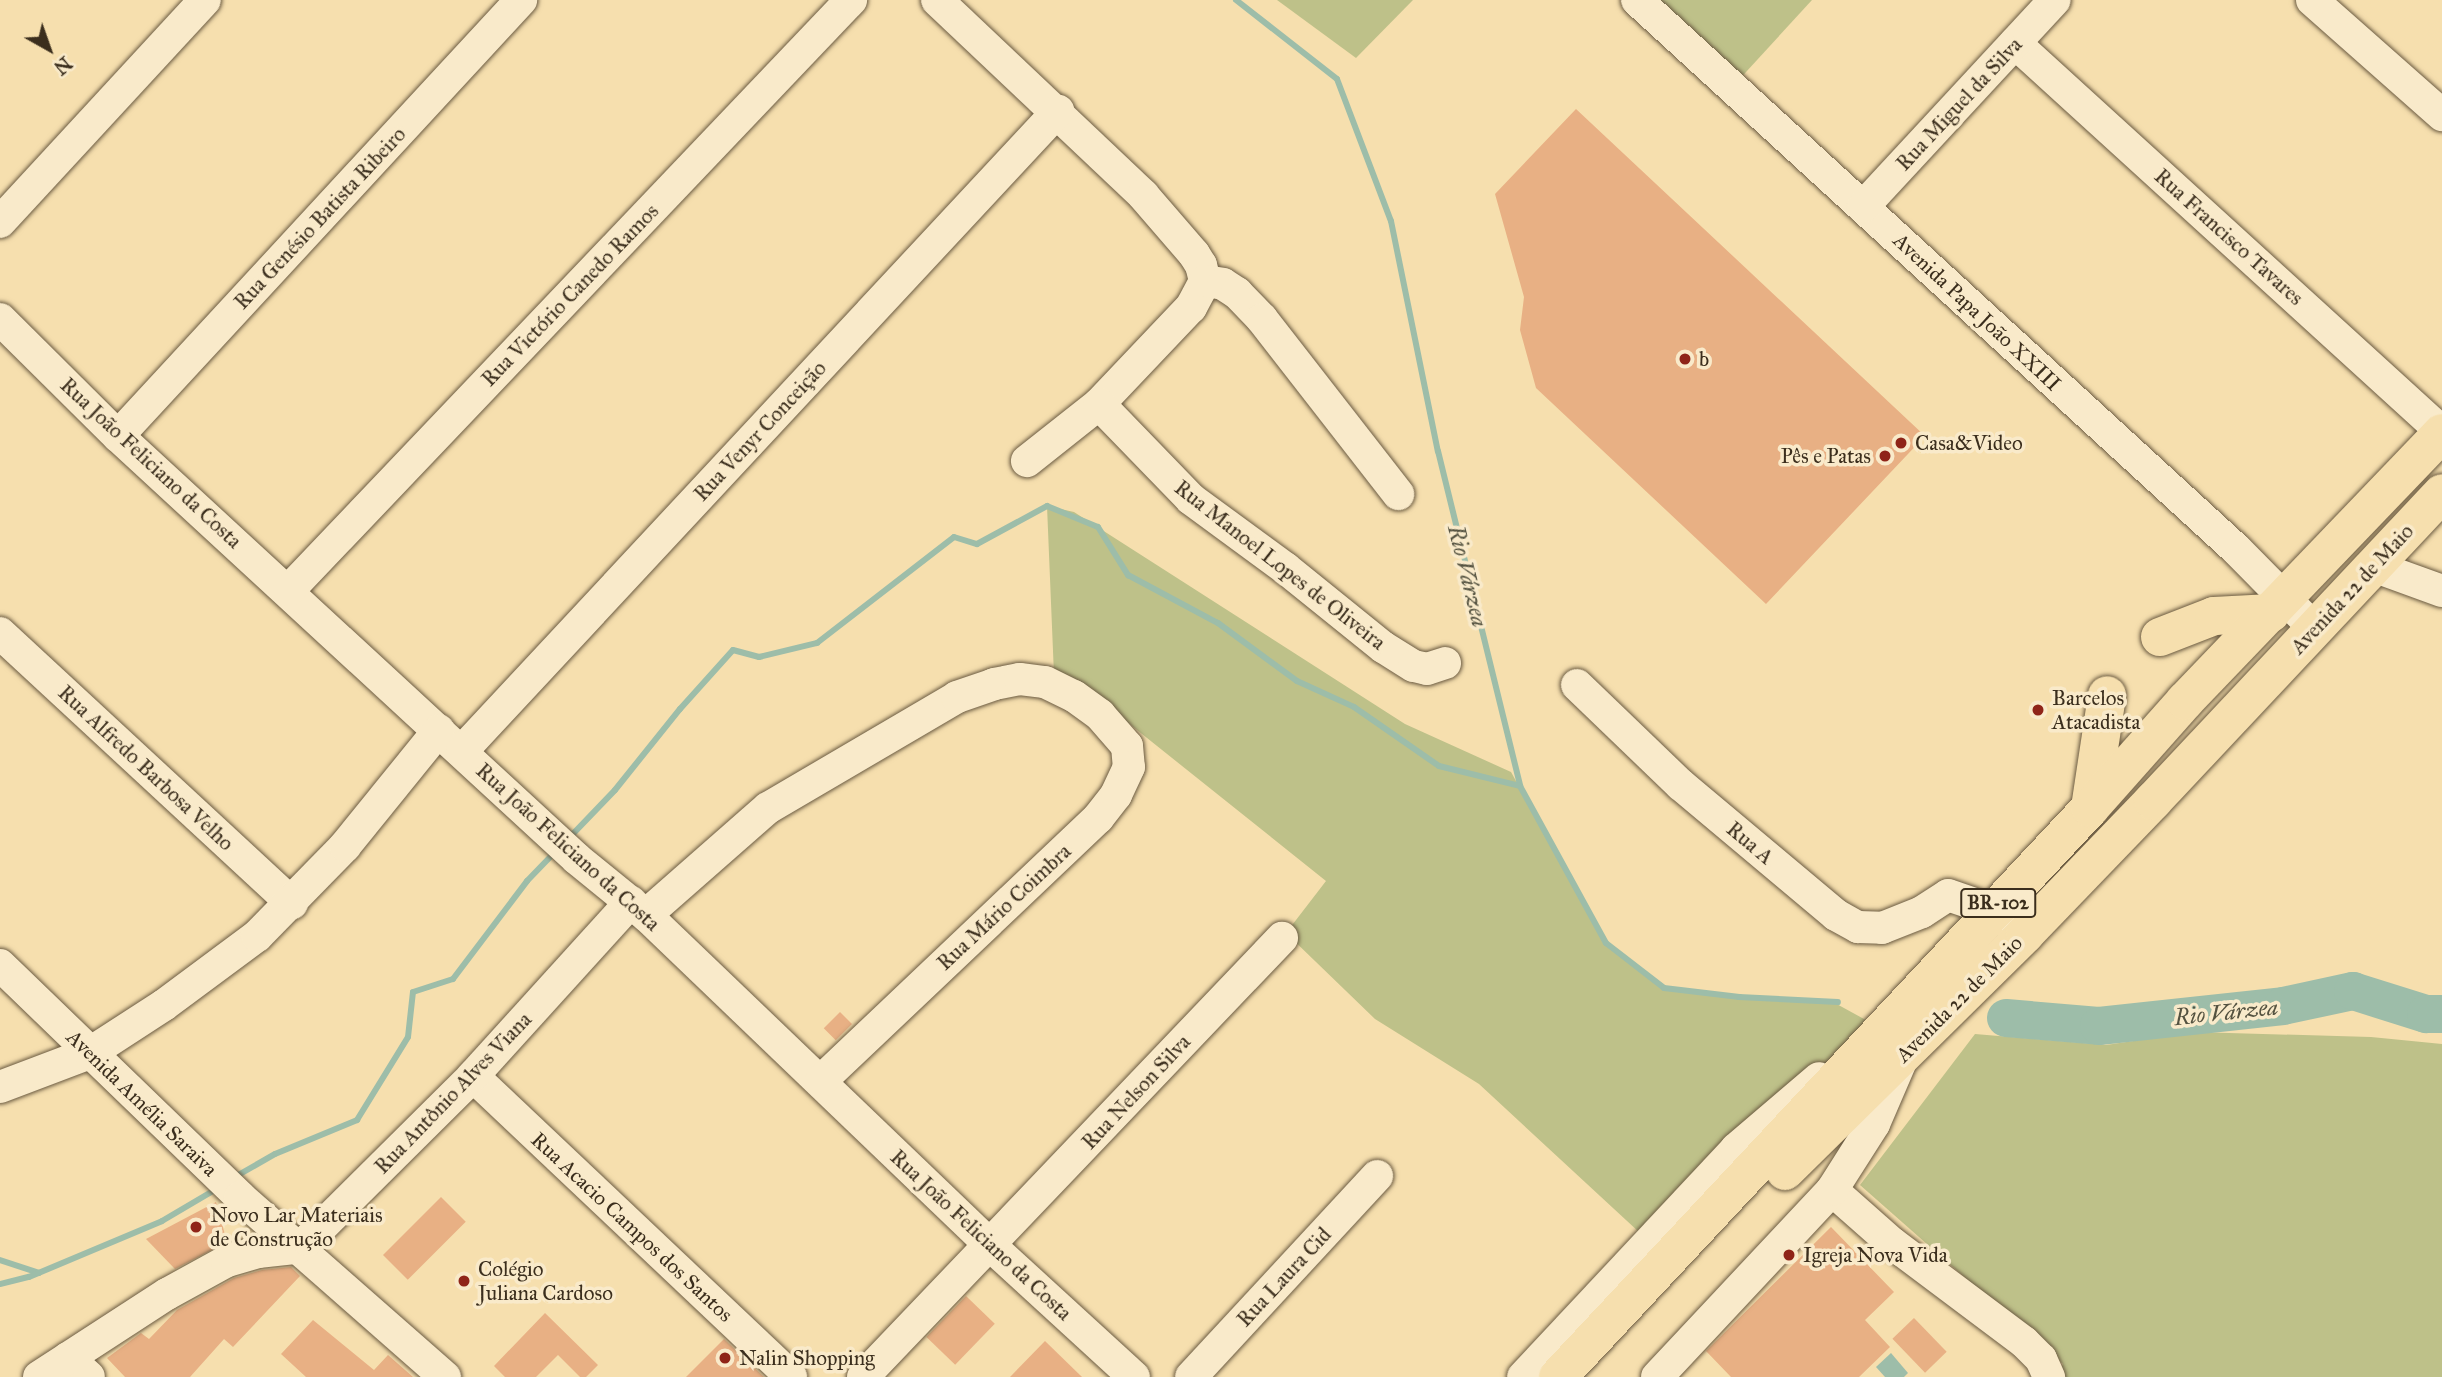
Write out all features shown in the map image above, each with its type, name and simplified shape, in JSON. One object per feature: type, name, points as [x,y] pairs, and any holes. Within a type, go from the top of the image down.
[{"type":"main road","name":"Avenida 22 de Maio","points":[[1587,1377],[1730,1227],[1896,1040],[1992,910],[2090,808],[2185,701],[2442,432]]},
{"type":"main road","name":"Avenida 22 de Maio","points":[[1558,1377],[1896,1040],[2025,934],[2442,493]]},
{"type":"main road","points":[[2160,637],[2214,616],[2278,606]]},
{"type":"main road","points":[[2090,808],[2107,695]]},
{"type":"street","points":[[0,222],[205,0]]},
{"type":"street","name":"Rua Genésio Batista Ribeiro","points":[[118,436],[521,0]]},
{"type":"street","name":"Rua Victório Canedo Ramos","points":[[289,590],[851,0]]},
{"type":"street","points":[[937,0],[1058,111],[1170,224],[1201,265],[1205,281],[1191,307],[1099,404],[1027,461]]},
{"type":"street","name":"Avenida Papa João XXIII","points":[[1637,0],[1863,207],[2278,606],[2314,628]]},
{"type":"street","name":"Rua Miguel da Silva","points":[[1863,207],[2055,0]]},
{"type":"street","points":[[2312,0],[2442,115]]},
{"type":"street","name":"Rua Francisco Tavares","points":[[2015,43],[2442,432]]},
{"type":"street","name":"Rua Venyr Conceição","points":[[462,751],[1058,111]]},
{"type":"street","points":[[1205,281],[1223,284],[1237,293],[1262,319],[1398,494]]},
{"type":"street","name":"Rua João Feliciano da Costa","points":[[0,319],[118,436],[289,590],[577,859],[638,909],[821,1081],[990,1246],[1134,1377]]},
{"type":"street","name":"Rua Manoel Lopes de Oliveira","points":[[1099,404],[1191,499],[1285,568],[1383,647],[1414,666],[1427,669],[1445,663]]},
{"type":"street","points":[[2373,566],[2442,591]]},
{"type":"street","name":"Rua Alfredo Barbosa Velho","points":[[0,633],[292,903]]},
{"type":"street","name":"Rua Antônio Alves Viana","points":[[297,1248],[336,1215],[638,909],[768,808],[957,697],[993,684],[1020,679],[1045,682],[1074,696],[1100,715]]},
{"type":"street","name":"Rua A","points":[[1577,685],[1681,785],[1836,915],[1858,927],[1882,928],[1922,912],[1948,895],[1992,910]]},
{"type":"street","name":"Rua Mário Coimbra","points":[[821,1081],[1098,818],[1116,795],[1129,767],[1127,746],[1100,715]]},
{"type":"street","points":[[0,1087],[90,1053],[164,1005],[247,944],[292,903],[345,846],[439,730]]},
{"type":"street","points":[[1992,910],[2025,934]]},
{"type":"street","name":"Rua Nelson Silva","points":[[863,1377],[1282,937]]},
{"type":"street","name":"Avenida Amélia Saraiva","points":[[0,965],[240,1197],[445,1377]]},
{"type":"street","points":[[1657,1377],[1832,1190],[1874,1124],[1896,1040]]},
{"type":"street","name":"Avenida 22 de Maio","points":[[1523,1377],[1754,1132],[1896,1040]]},
{"type":"street","name":"Rua Acacio Campos dos Santos","points":[[473,1076],[791,1377]]},
{"type":"street","name":"Rua Laura Cid","points":[[1191,1377],[1377,1176]]},
{"type":"street","points":[[1832,1190],[1892,1243],[2024,1342],[2041,1359],[2049,1377]]},
{"type":"street","points":[[39,1377],[78,1367],[167,1294],[227,1261],[258,1251],[297,1248]]},
{"type":"green space","points":[[1277,0],[1413,0],[1356,58]]},
{"type":"green space","points":[[1640,0],[1812,0],[1735,84]]},
{"type":"green space","points":[[1047,506],[1074,512],[1405,724],[1511,772],[1606,943],[1664,988],[1739,997],[1833,1002],[1895,1036],[1653,1245],[1479,1084],[1375,1019],[1286,933],[1326,881],[1112,710],[1054,675]]},
{"type":"green space","points":[[2195,1032],[2371,1037],[2442,1044],[2442,1377],[2056,1377],[2063,1364],[1860,1185],[1975,1034],[2106,1045]]},
{"type":"shaded area","points":[[1891,1353],[1908,1373],[1904,1377],[1885,1377],[1876,1367]]},
{"type":"building","name":"b","points":[[1576,109],[1925,436],[1766,604],[1536,388],[1520,330],[1524,297],[1495,194]]},
{"type":"building","points":[[840,1012],[852,1024],[836,1040],[824,1028]]},
{"type":"building","points":[[441,1197],[466,1222],[408,1280],[383,1255]]},
{"type":"building","name":"Novo Lar Materiais de Construção","points":[[216,1202],[227,1242],[175,1269],[146,1239]]},
{"type":"building","points":[[1831,1227],[1894,1292],[1865,1320],[1890,1347],[1859,1377],[1731,1377],[1706,1351]]},
{"type":"building","points":[[291,1267],[300,1276],[233,1347],[224,1339],[190,1377],[125,1377],[107,1358],[141,1333],[149,1339],[177,1310],[234,1278],[262,1270]]},
{"type":"building","points":[[966,1296],[995,1324],[955,1365],[926,1337]]},
{"type":"building","points":[[545,1313],[598,1365],[586,1377],[580,1377],[558,1355],[536,1377],[505,1377],[494,1366]]},
{"type":"building","points":[[1914,1318],[1947,1352],[1925,1373],[1892,1339]]},
{"type":"building","points":[[313,1320],[374,1370],[388,1355],[413,1377],[306,1377],[281,1354]]},
{"type":"building","name":"Nalin Shopping","points":[[724,1339],[764,1377],[686,1377]]},
{"type":"building","points":[[1045,1341],[1082,1377],[1010,1377]]},
{"type":"waterway","name":"Rio Várzea","points":[[1236,0],[1337,79],[1391,221],[1438,451],[1520,786],[1606,943],[1664,988],[1739,997],[1838,1002]]},
{"type":"waterway","points":[[569,838],[615,790],[680,709],[733,650],[759,657],[817,643],[954,537],[977,544],[1047,506],[1098,527],[1128,575],[1218,623],[1297,681],[1354,707],[1439,766],[1520,786]]},
{"type":"waterway","points":[[233,1178],[275,1154],[357,1120],[408,1037],[413,992],[453,979],[527,881],[556,851]]},
{"type":"waterway","name":"Rio Várzea","points":[[2006,1018],[2099,1026],[2283,1006],[2353,991],[2426,1014],[2442,1014]]},
{"type":"waterway","points":[[0,1284],[29,1277],[162,1221],[218,1188]]},
{"type":"waterway","points":[[0,1260],[39,1273]]},
{"type":"place","name":"b","points":[[1685,359]]},
{"type":"place","name":"Casa&Video","points":[[1901,443]]},
{"type":"place","name":"Pês e Patas","points":[[1885,456]]},
{"type":"place","name":"Barcelos Atacadista","points":[[2038,710]]},
{"type":"place","name":"Novo Lar Materiais de Construção","points":[[196,1227]]},
{"type":"place","name":"Igreja Nova Vida","points":[[1789,1255]]},
{"type":"place","name":"Colégio Juliana Cardoso","points":[[464,1281]]},
{"type":"place","name":"Nalin Shopping","points":[[725,1358]]}]
